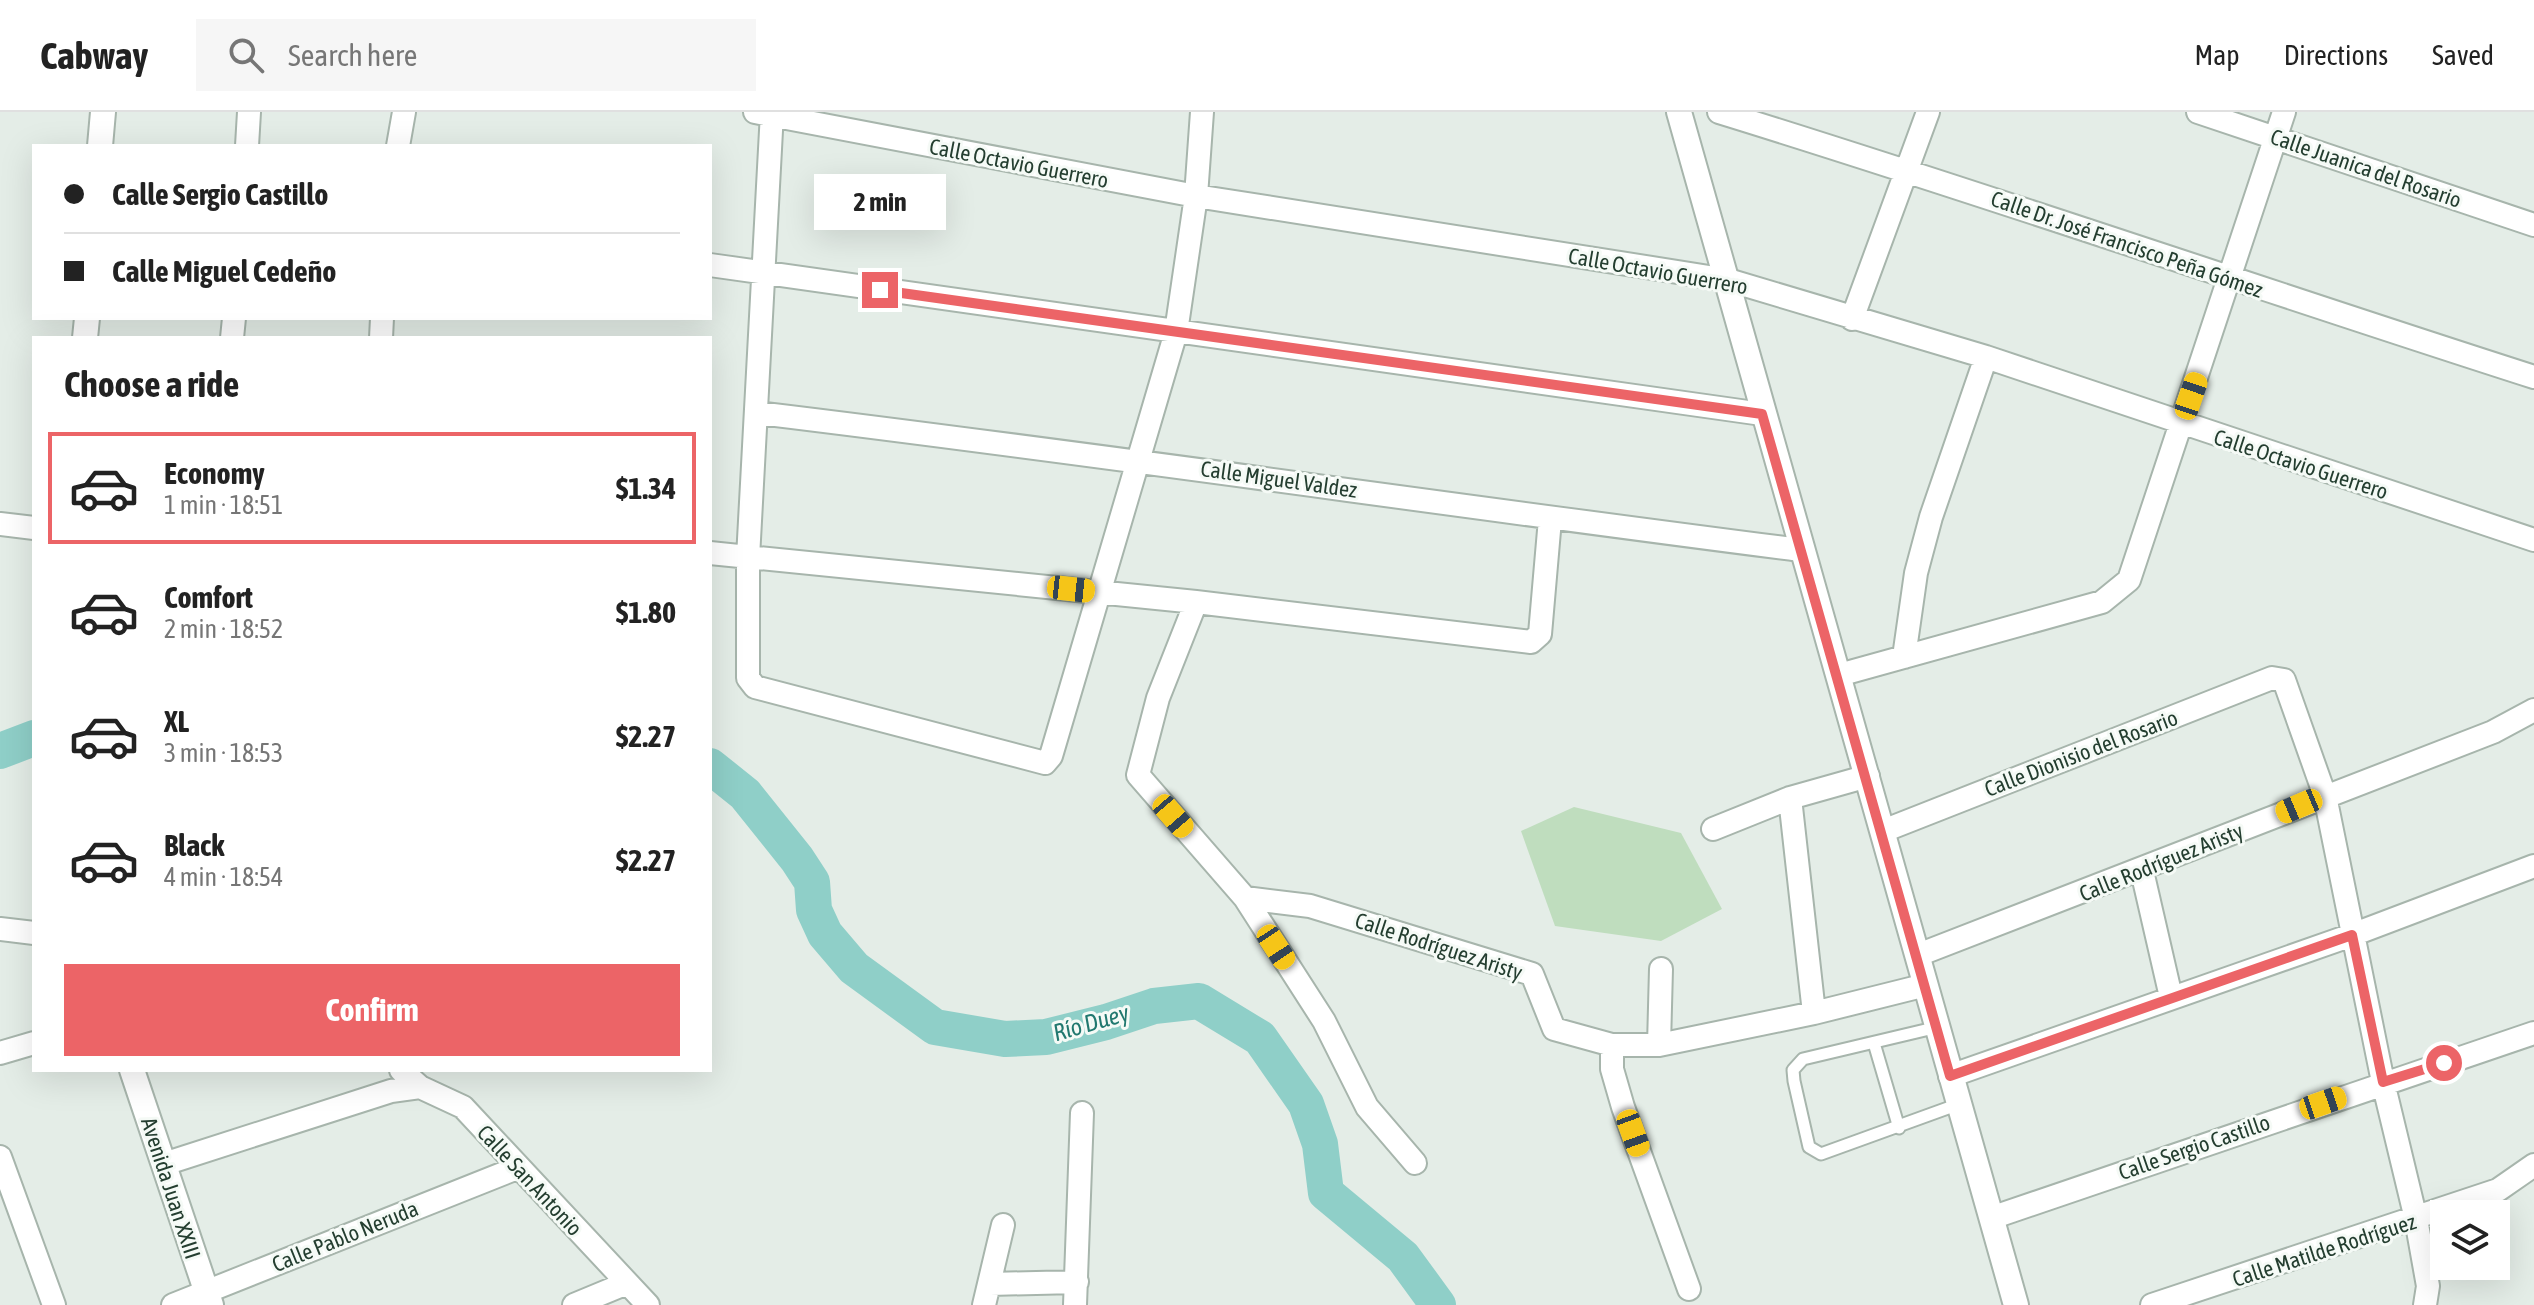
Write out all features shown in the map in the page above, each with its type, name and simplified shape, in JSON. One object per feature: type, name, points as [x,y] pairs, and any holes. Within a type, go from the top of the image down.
[{"type":"street","points":[[100,144],[103,112]]},
{"type":"street","points":[[247,144],[249,112]]},
{"type":"street","points":[[398,144],[404,112]]},
{"type":"street","points":[[766,114],[758,413],[748,558],[748,678],[755,687],[1045,763],[1051,756],[1176,332],[1196,196],[1202,112]]},
{"type":"street","points":[[1679,112],[1728,280],[1800,550],[1868,776],[2016,1305]]},
{"type":"street","name":"Calle Dr. José Francisco Peña Gómez","points":[[1719,112],[1907,170],[2230,280],[2534,377]]},
{"type":"street","points":[[1852,319],[1928,112]]},
{"type":"street","name":"Calle Juanica del Rosario","points":[[2198,112],[2534,225]]},
{"type":"street","points":[[1839,675],[2102,602],[2129,580],[2284,112]]},
{"type":"street","name":"Calle Octavio Guerrero","points":[[766,114],[1196,196],[1728,280],[1986,357],[2182,425],[2534,540]]},
{"type":"street","points":[[712,265],[1762,414]]},
{"type":"street","points":[[1904,657],[1916,573],[1931,517],[1986,357]]},
{"type":"street","name":"Calle Miguel Valdez","points":[[758,413],[1139,459],[1550,519],[1800,550]]},
{"type":"street","points":[[712,553],[1196,602],[1531,642],[1540,634],[1550,519]]},
{"type":"street","points":[[0,524],[32,528]]},
{"type":"street","points":[[1196,602],[1158,698],[1138,775],[1245,898],[1324,1021],[1367,1107],[1415,1163]]},
{"type":"street","name":"Calle Dionisio del Rosario","points":[[1883,831],[2279,678],[2284,680],[2325,796]]},
{"type":"street","name":"Calle Rodríguez Aristy","points":[[1918,955],[2142,871],[2493,732],[2534,710]]},
{"type":"street","points":[[1713,829],[1790,798],[1868,776]]},
{"type":"street","points":[[2325,796],[2383,1082],[2416,1219],[2428,1286],[2425,1305]]},
{"type":"street","points":[[1790,798],[1814,1013]]},
{"type":"street","points":[[1950,1076],[2352,935],[2534,866]]},
{"type":"street","points":[[2142,871],[2171,997]]},
{"type":"street","name":"Calle Rodríguez Aristy","points":[[1245,898],[1310,906],[1532,974],[1554,1029],[1612,1045],[1659,1045],[1814,1013],[1926,985]]},
{"type":"street","points":[[0,929],[32,933]]},
{"type":"street","points":[[1659,1045],[1661,969]]},
{"type":"street","name":"Calle Sergio Castillo","points":[[1991,1218],[2534,1033]]},
{"type":"street","points":[[0,1053],[32,1044]]},
{"type":"street","points":[[1612,1045],[1612,1069],[1623,1107],[1689,1289]]},
{"type":"street","name":"Avenida Juan XXIII","points":[[133,1072],[209,1298]]},
{"type":"street","name":"Calle San Antonio","points":[[403,1072],[420,1087],[463,1107],[648,1305]]},
{"type":"street","points":[[164,1164],[391,1091],[420,1087]]},
{"type":"street","points":[[1003,1225],[987,1295],[1076,1294],[1082,1113]]},
{"type":"street","points":[[0,1157],[54,1305]]},
{"type":"street","name":"Calle Matilde Rodríguez","points":[[2152,1305],[2498,1190],[2534,1165]]},
{"type":"street","name":"Calle Pablo Neruda","points":[[173,1305],[209,1298],[517,1168]]},
{"type":"street","points":[[574,1305],[627,1283]]},
{"type":"lane","points":[[1939,1027],[1803,1059],[1793,1070],[1809,1147],[1821,1154],[1959,1104]]},
{"type":"lane","points":[[1874,1043],[1899,1128]]},
{"type":"green space","points":[[1574,807],[1681,833],[1722,909],[1661,941],[1555,926],[1521,831]]},
{"type":"waterway","name":"Río Duey","points":[[0,751],[32,739]]},
{"type":"waterway","name":"Río Duey","points":[[712,768],[745,794],[797,859],[812,882],[814,910],[825,934],[854,968],[935,1027],[1005,1039],[1046,1037],[1154,1006],[1199,1001],[1260,1038],[1306,1104],[1320,1144],[1326,1193],[1403,1257],[1438,1305]]},
{"type":"route","points":[[880,290],[1762,414],[1939,1027],[1950,1076],[2352,935],[2383,1082],[2444,1063]]}]
